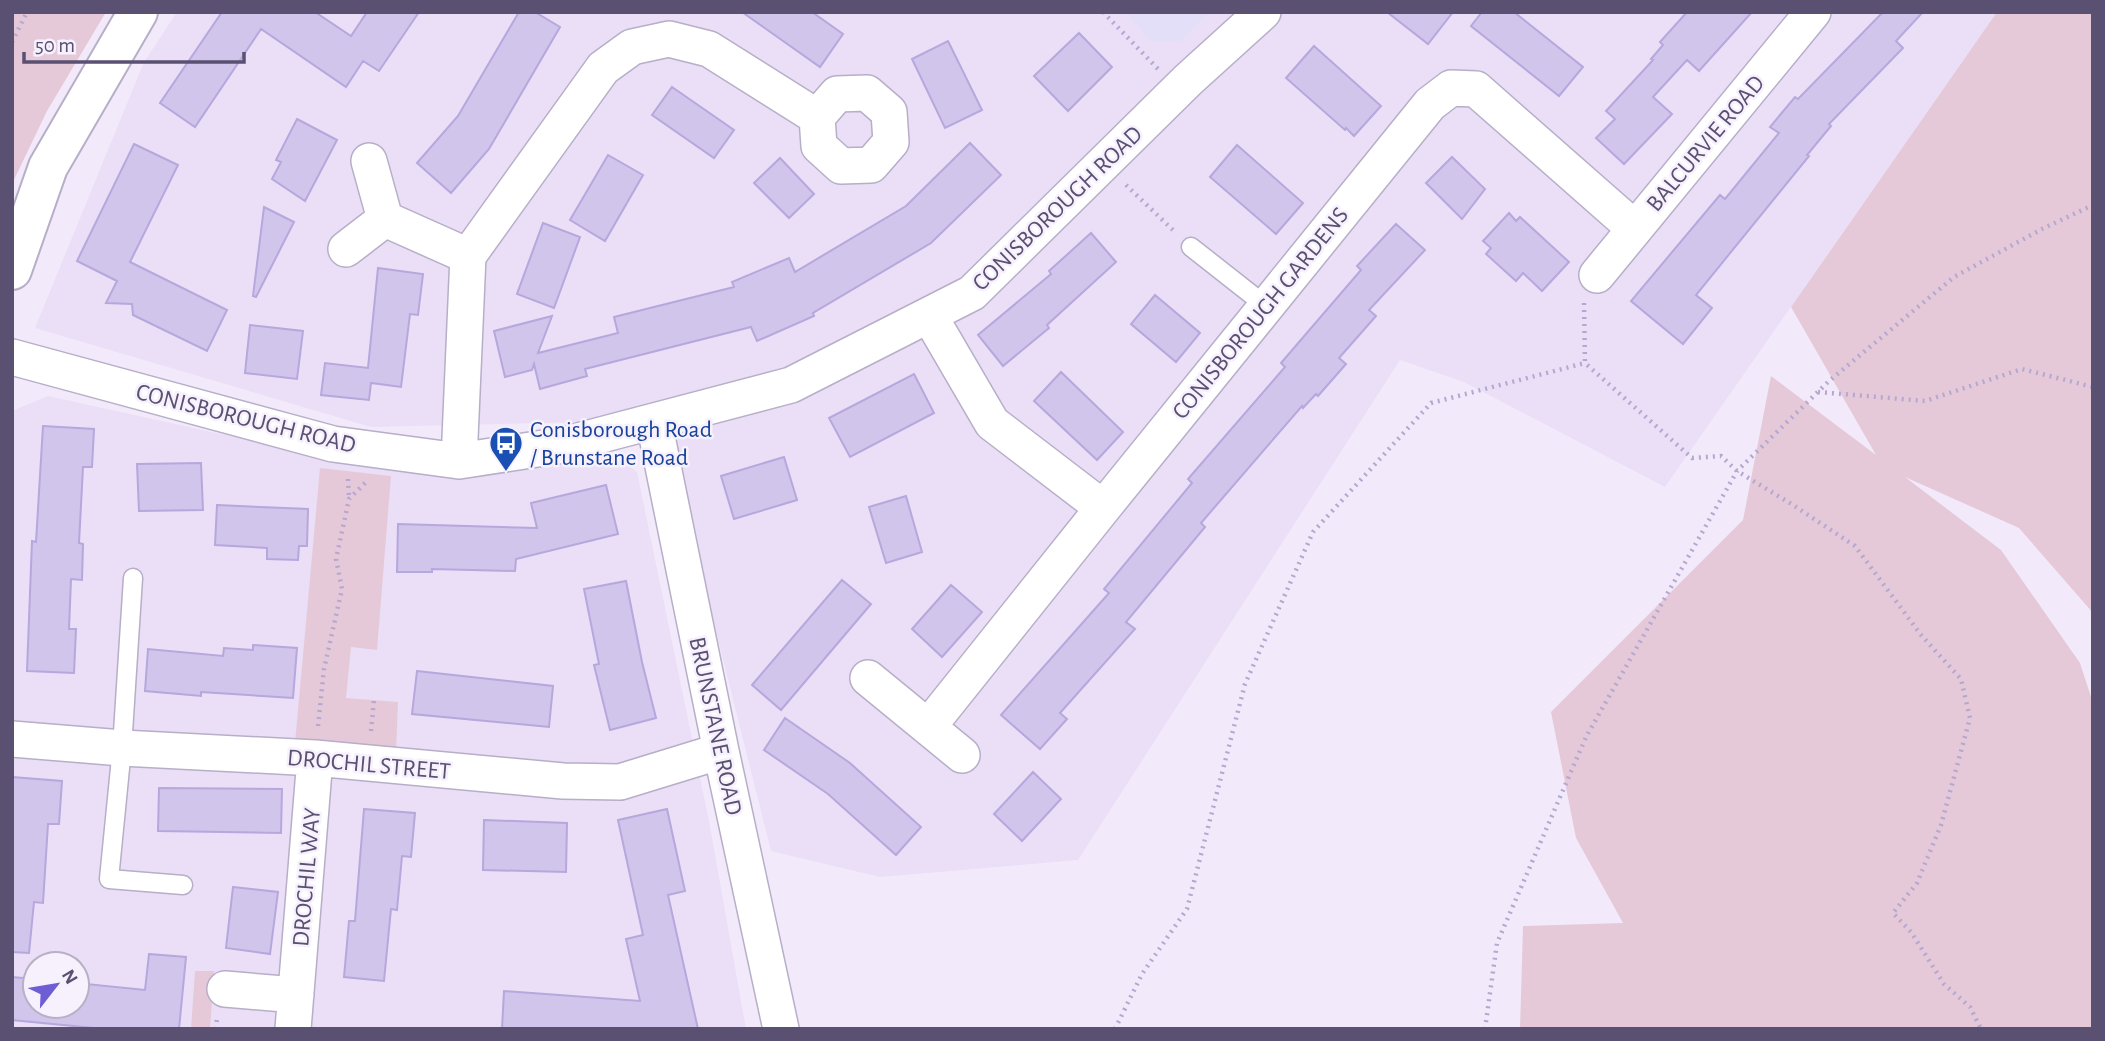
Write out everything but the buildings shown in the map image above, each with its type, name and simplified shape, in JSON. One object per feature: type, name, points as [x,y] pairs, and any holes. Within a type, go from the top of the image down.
[{"type":"street","points":[[14,260],[48,167],[138,12]]},
{"type":"street","name":"CONISBOROUGH ROAD","points":[[12,357],[333,444],[459,461],[563,445],[791,385],[972,293],[1178,90],[1263,12]]},
{"type":"street","name":"BALCURVIE ROAD","points":[[1597,275],[1813,12]]},
{"type":"street","points":[[459,461],[467,256],[603,68],[632,47],[669,39],[709,49],[817,117]]},
{"type":"street","name":"CONISBOROUGH GARDENS","points":[[928,727],[1430,104],[1451,88],[1476,89],[1634,228]]},
{"type":"street","points":[[369,161],[385,219]]},
{"type":"street","points":[[385,219],[467,256]]},
{"type":"street","points":[[346,250],[385,219]]},
{"type":"street","points":[[929,315],[992,422],[1103,508]]},
{"type":"street","name":"BRUNSTANE ROAD","points":[[654,422],[781,1029]]},
{"type":"street","points":[[868,678],[962,755]]},
{"type":"street","name":"DROCHIL STREET","points":[[12,739],[315,758],[563,781],[620,782],[721,751]]},
{"type":"street","name":"DROCHIL WAY","points":[[225,989],[295,1012],[315,758]]},
{"type":"lane","points":[[1191,247],[1266,306]]},
{"type":"lane","points":[[133,578],[122,748],[109,879],[183,885]]},
{"type":"path","points":[[12,42],[27,12]]},
{"type":"path","points":[[1103,12],[1178,90]]},
{"type":"path","points":[[1103,163],[1191,247]]},
{"type":"path","points":[[1485,1029],[1497,943],[1586,737],[1737,471],[1818,392],[1954,277],[2042,229],[2093,205]]},
{"type":"path","points":[[1597,275],[1584,291],[1585,363],[1692,458],[1721,456],[1737,471],[1855,546],[1921,635],[1961,679],[1970,718],[1941,825],[1917,883],[1893,913],[1912,932],[1944,984],[1970,1007],[1981,1029]]},
{"type":"path","points":[[1115,1029],[1142,974],[1187,909],[1245,684],[1313,532],[1430,403],[1585,363]]},
{"type":"path","points":[[1818,392],[1925,401],[2022,369],[2093,387]]},
{"type":"path","points":[[315,758],[324,669],[342,589],[336,559],[349,499],[366,483],[378,450]]},
{"type":"shaded area","points":[[12,12],[106,12],[47,111],[12,184]]},
{"type":"shaded area","points":[[177,12],[1997,12],[1665,487],[1464,382],[1400,360],[1078,860],[880,877],[771,851],[663,420],[371,427],[35,328],[144,62]]},
{"type":"shaded area","points":[[1126,12],[1210,12],[1181,41],[1151,42]]},
{"type":"shaded area","points":[[1997,12],[2093,12],[2093,613],[2019,528],[1905,477],[2001,550],[2080,663],[2093,703],[2093,1029],[1520,1029],[1523,926],[1623,923],[1576,838],[1551,712],[1743,520],[1771,376],[1876,455],[1791,307]]},
{"type":"shaded area","points":[[48,396],[326,457],[457,475],[616,455],[637,472],[709,821],[746,1029],[12,1029],[12,411]]},
{"type":"shaded area","points":[[320,468],[391,476],[377,650],[351,647],[346,698],[398,702],[396,751],[295,743]]},
{"type":"shaded area","points":[[195,971],[214,971],[210,1029],[191,1029]]},
{"type":"place","name":"Conisborough Road / Brunstane Road","points":[[506,473]]}]
